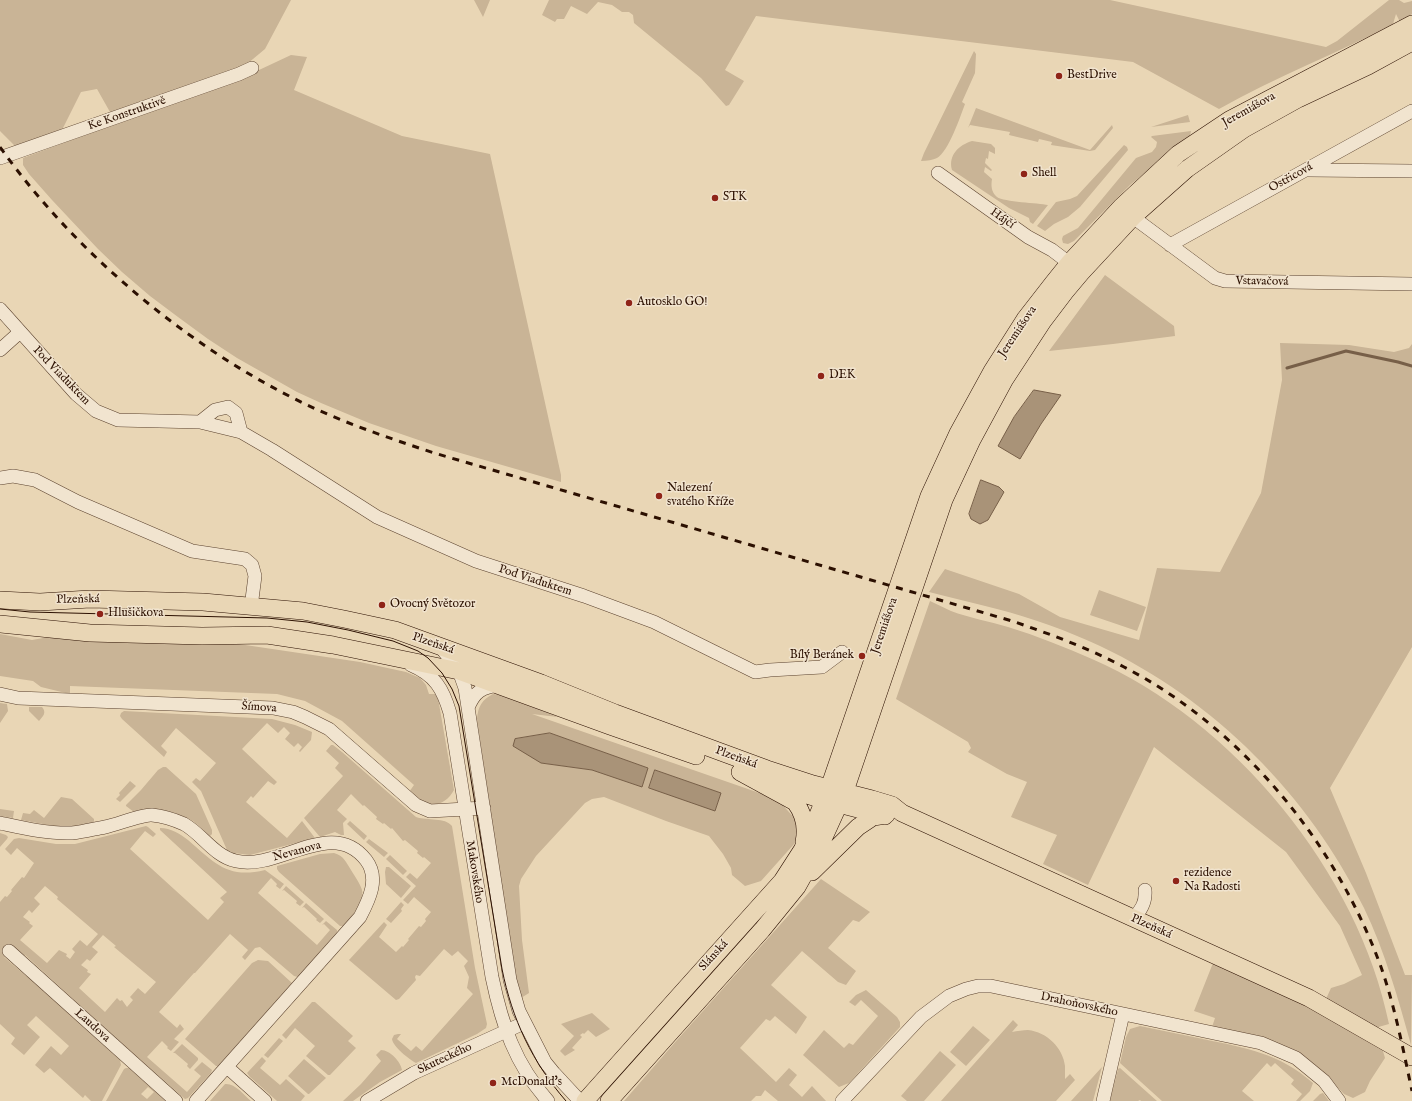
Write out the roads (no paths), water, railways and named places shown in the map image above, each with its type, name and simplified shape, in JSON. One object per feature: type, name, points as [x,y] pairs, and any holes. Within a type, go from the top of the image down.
[{"type":"main road","name":"Jeremiášova","points":[[835,796],[944,500],[972,440],[1005,379],[1043,321],[1065,292],[1075,268],[1178,154],[1229,120],[1412,24]]},
{"type":"main road","name":"Jeremiášova","points":[[1127,212],[1244,129],[1298,99],[1368,66],[1412,42]]},
{"type":"main road","name":"Plzeňská","points":[[0,600],[40,602],[90,599],[203,602],[303,611],[395,630],[482,661],[767,769],[885,816],[902,813]]},
{"type":"main road","name":"Plzeňská","points":[[0,624],[90,633],[202,636],[267,635],[333,645],[459,671],[800,793],[835,796],[892,806],[902,813],[1309,998],[1412,1058]]},
{"type":"main road","points":[[740,772],[791,799],[797,805],[805,825],[805,837],[802,850]]},
{"type":"main road","name":"Slánská","points":[[585,1101],[782,881],[835,796]]},
{"type":"main road","name":"Slánská","points":[[614,1095],[762,930],[797,887],[820,846],[835,796]]},
{"type":"main road","points":[[797,887],[858,827],[873,817],[885,816]]},
{"type":"street","name":"Ke Konstruktivě","points":[[0,158],[232,77],[252,68]]},
{"type":"street","name":"Ostřicová","points":[[1170,245],[1412,111]]},
{"type":"street","points":[[1306,170],[1412,171]]},
{"type":"street","name":"Hájčí","points":[[938,173],[1028,238],[1052,250],[1075,268]]},
{"type":"street","name":"Vstavačová","points":[[1127,212],[1215,278],[1225,281],[1412,284]]},
{"type":"street","name":"Pod Viaduktem","points":[[0,309],[76,394],[96,411],[118,420],[200,422],[241,432],[377,517],[476,561],[584,596],[654,622],[755,672],[822,668],[842,652]]},
{"type":"street","points":[[0,350],[20,332]]},
{"type":"street","points":[[200,422],[215,410],[228,407],[236,413],[241,432]]},
{"type":"street","points":[[0,478],[13,476],[35,480],[85,505],[192,551],[245,558],[252,565],[255,576],[250,607]]},
{"type":"street","name":"Makovského","points":[[440,646],[459,671],[465,688],[510,980],[519,1011],[545,1062],[580,1101]]},
{"type":"street","name":"Makovského","points":[[393,658],[427,673],[442,691],[450,714],[464,809],[492,977],[499,1010],[506,1031],[517,1055],[529,1075],[548,1101]]},
{"type":"street","points":[[442,691],[452,677],[459,671],[482,661]]},
{"type":"street","points":[[468,708],[473,697],[478,692],[488,687],[501,685]]},
{"type":"street","name":"Šímova","points":[[0,694],[18,698],[273,708],[292,712],[329,729],[416,805],[430,811],[484,808]]},
{"type":"street","name":"Nevanova","points":[[0,823],[40,831],[72,833],[108,827],[150,815],[168,818],[185,825],[220,854],[235,861],[254,862],[270,859],[311,846],[336,842],[348,845],[360,852],[368,863],[373,876],[371,893],[360,917],[196,1101]]},
{"type":"street","name":"Laudova","points":[[9,951],[176,1101]]},
{"type":"street","name":"Drahoňovského","points":[[842,1101],[921,1017],[949,996],[978,986],[992,986],[1262,1043],[1296,1058],[1324,1081],[1339,1101]]},
{"type":"street","points":[[1102,1101],[1123,1014]]},
{"type":"street","name":"Skuteckého","points":[[367,1101],[414,1073],[524,1023]]},
{"type":"street","points":[[227,1067],[265,1101]]},
{"type":"waterway","points":[[1287,368],[1346,351],[1412,366]]},
{"type":"tram line","points":[[0,609],[30,612],[267,618],[307,622],[393,641],[418,651],[428,658],[442,673],[452,689],[459,706],[502,969],[511,1005],[533,1055],[543,1071],[566,1101]]},
{"type":"railway","points":[[0,147],[31,187],[65,226],[103,264],[142,299],[228,361],[273,387],[318,410],[361,428],[434,453],[1012,621],[1055,636],[1097,654],[1124,667],[1167,692],[1208,722],[1245,756],[1280,793],[1311,834],[1338,876],[1362,921],[1381,967],[1395,1013],[1412,1091]]},
{"type":"place","name":"BestDrive","points":[[1059,76]]},
{"type":"place","name":"Shell","points":[[1024,174]]},
{"type":"place","name":"STK","points":[[715,198]]},
{"type":"place","name":"Autosklo GO!","points":[[629,303]]},
{"type":"place","name":"DEK","points":[[821,376]]},
{"type":"place","name":"Nalezení svatého Kříže","points":[[659,496]]},
{"type":"place","name":"Ovocný Světozor","points":[[382,605]]},
{"type":"place","name":"Hlušičkova","points":[[100,614]]},
{"type":"place","name":"Bílý Beránek","points":[[862,656]]},
{"type":"place","name":"rezidence Na Radosti","points":[[1176,881]]},
{"type":"place","name":"McDonald's","points":[[493,1083]]}]
